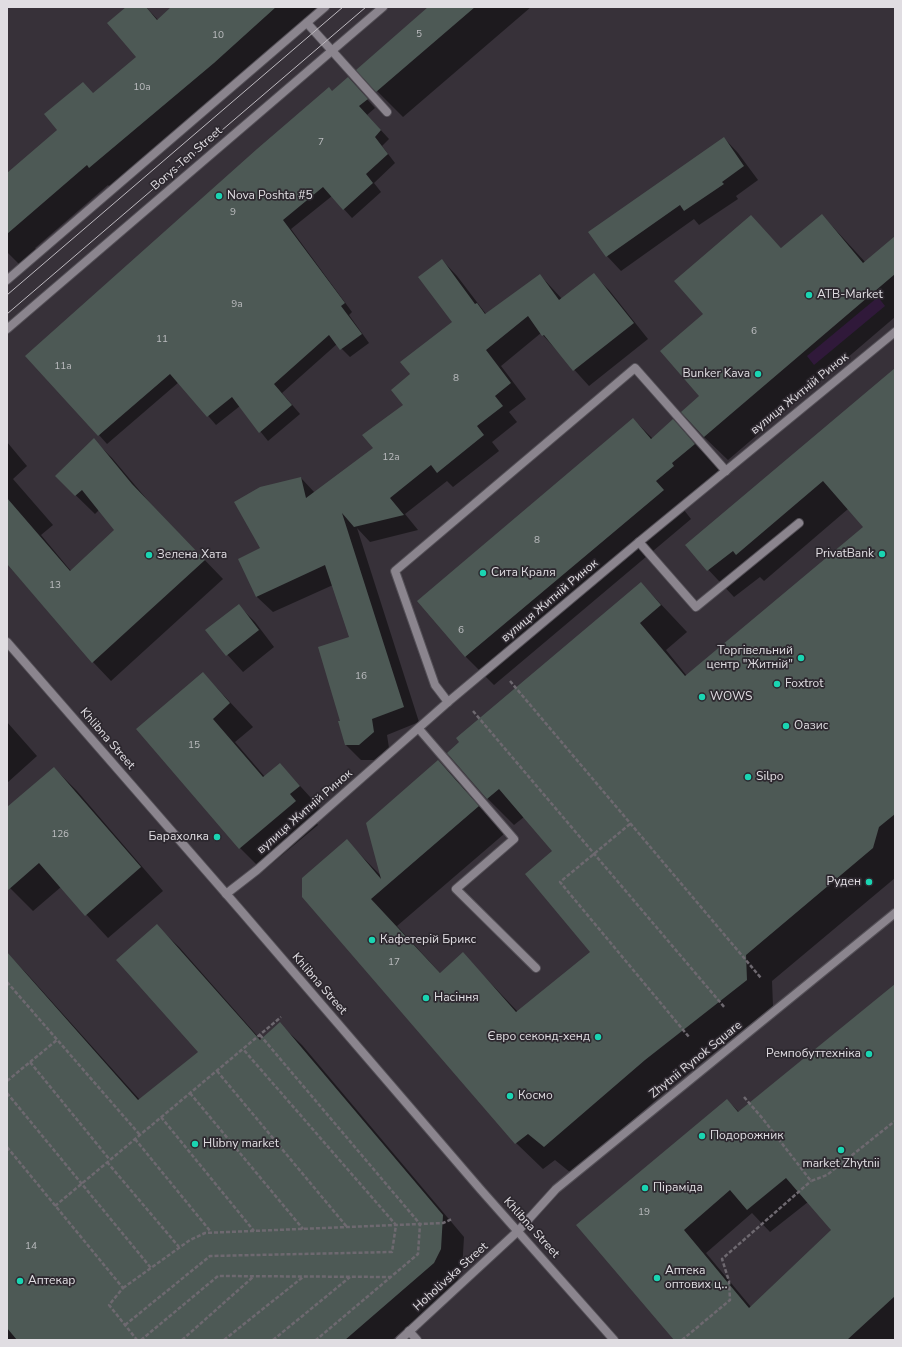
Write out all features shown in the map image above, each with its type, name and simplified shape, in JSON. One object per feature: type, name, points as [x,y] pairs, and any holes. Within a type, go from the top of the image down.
[{"type":"street","name":"Borys Ten Street","points":[[7,280],[325,7]]},
{"type":"street","name":"Borys Ten Street","points":[[7,330],[382,7]]},
{"type":"street","points":[[307,23],[333,49],[387,112]]},
{"type":"street","name":"вулиця Житній Ринок","points":[[226,894],[419,729],[448,702],[895,332]]},
{"type":"street","points":[[448,702],[435,685],[395,571],[635,368],[726,471]]},
{"type":"street","points":[[640,542],[696,607],[799,523]]},
{"type":"street","name":"Khlibna Street","points":[[7,642],[614,1340]]},
{"type":"street","points":[[419,729],[514,839],[456,889],[536,968]]},
{"type":"street","name":"Zhytnii Rynok Square","points":[[518,1231],[556,1189],[895,913]]},
{"type":"street","name":"Hoholivska Street","points":[[400,1340],[518,1231]]},
{"type":"street","points":[[409,1331],[417,1340]]},
{"type":"path","points":[[510,682],[761,978]]},
{"type":"path","points":[[473,711],[725,1008]]},
{"type":"path","points":[[630,824],[560,882],[689,1037]]},
{"type":"path","points":[[7,982],[140,1135]]},
{"type":"path","points":[[55,1206],[281,1017]]},
{"type":"path","points":[[260,1035],[420,1224],[418,1254],[316,1340]]},
{"type":"path","points":[[7,1081],[57,1040]]},
{"type":"path","points":[[125,1325],[210,1256],[392,1252],[396,1225],[243,1049]]},
{"type":"path","points":[[30,1062],[110,1160]]},
{"type":"path","points":[[216,1071],[347,1227]]},
{"type":"path","points":[[7,1093],[151,1268]]},
{"type":"path","points":[[190,1093],[303,1229]]},
{"type":"path","points":[[744,1097],[811,1181]]},
{"type":"path","points":[[161,1117],[254,1231]]},
{"type":"path","points":[[682,1340],[730,1300],[729,1281],[722,1259],[811,1181],[827,1175],[895,1121]]},
{"type":"path","points":[[135,1139],[212,1233]]},
{"type":"path","points":[[7,1146],[123,1288]]},
{"type":"path","points":[[107,1162],[180,1248]]},
{"type":"path","points":[[137,1340],[109,1305],[123,1288],[190,1240],[205,1233],[442,1223],[452,1219]]},
{"type":"path","points":[[141,1340],[218,1276],[391,1277]]},
{"type":"path","points":[[224,1340],[304,1276]]},
{"type":"path","points":[[182,1340],[253,1277]]},
{"type":"path","points":[[273,1340],[350,1277]]},
{"type":"shaded area","points":[[878,297],[885,306],[814,365],[807,356]]},
{"type":"building","points":[[126,7],[146,7],[157,20],[171,7],[276,7],[214,63],[89,168],[87,165],[7,234],[7,173],[57,130],[44,114],[83,82],[93,93],[136,57],[107,23]]},
{"type":"building","points":[[428,7],[475,7],[376,92],[356,70]]},
{"type":"building","points":[[348,77],[368,99],[359,106],[381,130],[375,137],[388,154],[366,174],[373,183],[343,210],[323,187],[283,220],[345,303],[341,306],[362,334],[340,350],[329,335],[274,384],[292,405],[259,433],[232,397],[207,417],[170,374],[98,436],[25,356],[257,149],[329,87],[332,91]]},
{"type":"building","points":[[724,137],[744,166],[722,182],[724,184],[684,211],[680,205],[606,257],[588,232]]},
{"type":"building","points":[[822,214],[863,263],[895,236],[895,274],[704,437],[681,412],[699,396],[660,351],[703,314],[674,281],[751,215],[781,248]]},
{"type":"building","points":[[442,259],[475,304],[477,303],[485,314],[540,274],[559,300],[594,273],[634,323],[573,371],[544,335],[542,336],[528,316],[486,350],[511,383],[495,396],[503,406],[477,426],[484,435],[437,473],[431,465],[390,498],[404,515],[354,527],[342,513],[404,707],[372,719],[374,732],[359,745],[345,745],[338,721],[340,721],[318,647],[349,637],[325,565],[256,597],[238,559],[260,548],[234,502],[260,487],[301,477],[306,498],[373,448],[362,435],[403,405],[391,390],[410,374],[400,362],[452,322],[418,277]]},
{"type":"building","points":[[895,368],[895,814],[879,827],[873,848],[746,955],[747,980],[645,1060],[544,1147],[528,1134],[515,1144],[302,897],[302,878],[347,839],[381,879],[366,823],[438,760],[479,806],[371,899],[440,973],[463,952],[516,1012],[590,952],[525,874],[552,851],[499,789],[487,799],[447,753],[459,742],[456,738],[641,582],[661,605],[640,623],[685,676],[863,527],[823,481],[736,555],[733,551],[707,571],[685,545]]},
{"type":"building","points":[[633,418],[651,439],[673,419],[695,444],[672,463],[674,466],[656,481],[664,490],[465,657],[417,601]]},
{"type":"building","points":[[94,438],[132,484],[205,560],[92,663],[7,564],[7,498],[70,571],[114,530],[82,490],[75,496],[55,476]]},
{"type":"building","points":[[239,604],[259,630],[226,656],[205,630]]},
{"type":"building","points":[[203,672],[230,703],[213,719],[263,777],[280,763],[300,786],[290,794],[296,801],[239,849],[136,729]]},
{"type":"building","points":[[54,767],[141,867],[85,916],[39,863],[7,891],[7,807]]},
{"type":"building","name":"Hlibny market","points":[[157,924],[260,1040],[280,1022],[443,1215],[441,1249],[434,1263],[345,1340],[17,1340],[7,1328],[7,952],[138,1100],[198,1052],[116,960]]},
{"type":"building","points":[[895,984],[895,1296],[847,1340],[674,1340],[576,1225],[727,1099],[738,1112]],"holes":[[[786,1178],[831,1230],[749,1308],[684,1230],[730,1190],[747,1210]]]},
{"type":"tram line","points":[[7,295],[343,7]]},
{"type":"tram line","points":[[7,314],[366,7]]},
{"type":"place","name":"Nova Poshta #5","points":[[219,196]]},
{"type":"place","name":"ATB-Market","points":[[809,295]]},
{"type":"place","name":"Bunker Kava","points":[[758,374]]},
{"type":"place","name":"PrivatBank","points":[[882,554]]},
{"type":"place","name":"Зелена Хата","points":[[149,555]]},
{"type":"place","name":"Сита Краля","points":[[483,573]]},
{"type":"place","name":"Торгівельний центр \"Житній\"","points":[[801,658]]},
{"type":"place","name":"Foxtrot","points":[[777,684]]},
{"type":"place","name":"WOWS","points":[[702,697]]},
{"type":"place","name":"Оазис","points":[[786,726]]},
{"type":"place","name":"Silpo","points":[[748,777]]},
{"type":"place","name":"Барахолка","points":[[217,837]]},
{"type":"place","name":"Руден","points":[[869,882]]},
{"type":"place","name":"Кафетерій Брикс","points":[[372,940]]},
{"type":"place","name":"Насіння","points":[[426,998]]},
{"type":"place","name":"Євро секонд-хенд","points":[[598,1037]]},
{"type":"place","name":"Ремпобуттехніка","points":[[869,1054]]},
{"type":"place","name":"Космо","points":[[510,1096]]},
{"type":"place","name":"Подорожник","points":[[702,1136]]},
{"type":"place","name":"Hlibny market","points":[[195,1144]]},
{"type":"place","name":"market Zhytnii","points":[[841,1150]]},
{"type":"place","name":"Піраміда","points":[[645,1188]]},
{"type":"place","name":"Аптека оптових ц‥","points":[[657,1278]]},
{"type":"place","name":"Аптекар","points":[[20,1281]]}]
